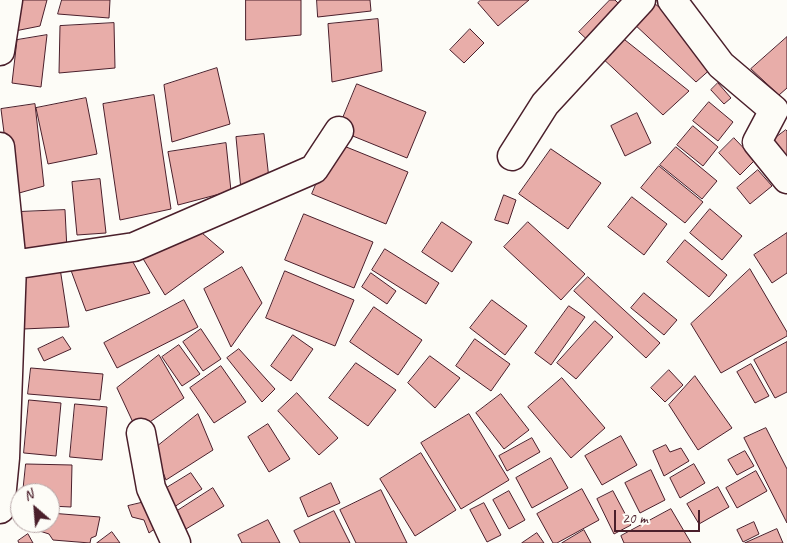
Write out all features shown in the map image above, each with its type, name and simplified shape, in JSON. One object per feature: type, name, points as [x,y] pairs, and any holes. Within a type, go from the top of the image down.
[{"type":"street","points":[[0,52],[8,0]]},
{"type":"street","points":[[512,156],[545,104],[641,0]]},
{"type":"street","points":[[672,0],[721,65],[774,110],[757,142],[787,178]]},
{"type":"street","points":[[6,266],[134,247],[314,169],[339,131]]},
{"type":"street","points":[[0,147],[6,266],[4,350],[5,458],[0,499]]},
{"type":"street","points":[[141,433],[151,488],[176,543]]},
{"type":"building","points":[[22,0],[47,0],[40,26],[15,31]]},
{"type":"building","points":[[62,0],[110,0],[109,18],[58,14]]},
{"type":"building","points":[[246,0],[301,0],[301,35],[246,40]]},
{"type":"building","points":[[317,0],[370,0],[371,11],[318,17]]},
{"type":"building","points":[[481,0],[529,0],[498,26],[478,3]]},
{"type":"building","points":[[610,0],[615,0],[627,12],[594,46],[579,32]]},
{"type":"building","points":[[654,3],[722,59],[696,82],[632,22]]},
{"type":"building","points":[[378,19],[382,71],[332,82],[328,24]]},
{"type":"building","points":[[114,23],[115,68],[59,73],[60,26]]},
{"type":"building","points":[[470,29],[484,43],[464,63],[450,50]]},
{"type":"building","points":[[47,35],[41,87],[12,83],[17,40]]},
{"type":"building","points":[[620,36],[689,91],[663,115],[599,55]]},
{"type":"building","points":[[787,37],[787,88],[779,95],[751,69]]},
{"type":"building","points":[[217,68],[230,124],[172,142],[164,85]]},
{"type":"building","points":[[718,83],[731,98],[724,104],[711,90]]},
{"type":"building","points":[[357,84],[426,112],[407,158],[338,130]]},
{"type":"building","points":[[154,95],[171,209],[120,220],[103,104]]},
{"type":"building","points":[[86,98],[97,154],[48,164],[36,108]]},
{"type":"building","points":[[709,102],[733,122],[718,141],[693,121]]},
{"type":"building","points":[[35,104],[44,186],[12,195],[1,109]]},
{"type":"building","points":[[637,113],[651,143],[625,156],[611,126]]},
{"type":"building","points":[[693,126],[718,147],[703,166],[677,145]]},
{"type":"building","points":[[787,131],[787,173],[766,145]]},
{"type":"building","points":[[264,134],[270,188],[241,190],[236,137]]},
{"type":"building","points":[[734,138],[755,160],[740,175],[719,153]]},
{"type":"building","points":[[334,142],[408,172],[386,224],[312,194]]},
{"type":"building","points":[[226,143],[231,191],[178,205],[168,152]]},
{"type":"building","points":[[676,147],[717,181],[702,199],[660,165]]},
{"type":"building","points":[[551,149],[601,183],[568,229],[519,194]]},
{"type":"building","points":[[659,166],[703,202],[685,223],[641,188]]},
{"type":"building","points":[[758,170],[772,186],[750,204],[737,188]]},
{"type":"building","points":[[100,179],[106,233],[77,235],[72,182]]},
{"type":"building","points":[[504,195],[516,200],[508,224],[495,220]]},
{"type":"building","points":[[632,197],[667,224],[644,255],[608,227]]},
{"type":"building","points":[[710,209],[742,236],[722,260],[690,233]]},
{"type":"building","points":[[65,210],[67,250],[20,252],[18,212]]},
{"type":"building","points":[[304,214],[373,242],[354,288],[285,260]]},
{"type":"building","points":[[442,222],[472,242],[452,272],[422,252]]},
{"type":"building","points":[[528,222],[585,274],[561,300],[504,247]]},
{"type":"building","points":[[195,227],[224,252],[165,295],[139,252]]},
{"type":"building","points":[[787,233],[787,273],[772,283],[754,255]]},
{"type":"building","points":[[685,240],[727,275],[709,297],[667,262]]},
{"type":"building","points":[[385,249],[439,283],[426,304],[372,270]]},
{"type":"building","points":[[128,253],[150,293],[86,311],[69,265]]},
{"type":"building","points":[[242,267],[262,303],[231,347],[204,289]]},
{"type":"building","points":[[60,268],[69,327],[0,330],[0,275]]},
{"type":"building","points":[[750,269],[787,332],[787,336],[721,373],[691,324]]},
{"type":"building","points":[[285,271],[354,300],[335,346],[266,318]]},
{"type":"building","points":[[371,273],[396,291],[387,304],[362,287]]},
{"type":"building","points":[[588,277],[660,343],[646,358],[574,291]]},
{"type":"building","points":[[644,293],[677,320],[664,335],[631,308]]},
{"type":"building","points":[[184,300],[198,327],[117,368],[104,343]]},
{"type":"building","points":[[492,300],[527,326],[505,355],[470,328]]},
{"type":"building","points":[[569,306],[585,317],[551,365],[535,353]]},
{"type":"building","points":[[374,307],[422,340],[398,375],[350,342]]},
{"type":"building","points":[[595,321],[613,337],[576,379],[557,363]]},
{"type":"building","points":[[201,329],[221,359],[203,371],[183,342]]},
{"type":"building","points":[[293,335],[313,349],[291,381],[271,366]]},
{"type":"building","points":[[63,337],[71,349],[44,361],[38,349]]},
{"type":"building","points":[[475,339],[510,364],[491,391],[456,366]]},
{"type":"building","points":[[787,342],[787,392],[775,398],[754,360]]},
{"type":"building","points":[[179,345],[200,374],[182,386],[162,357]]},
{"type":"building","points":[[239,349],[275,389],[262,402],[227,358]]},
{"type":"building","points":[[159,355],[184,398],[137,431],[117,388]]},
{"type":"building","points":[[430,356],[460,378],[435,408],[408,383]]},
{"type":"building","points":[[356,363],[396,390],[368,426],[329,398]]},
{"type":"building","points":[[751,364],[769,396],[755,403],[737,372]]},
{"type":"building","points":[[221,366],[246,402],[214,423],[190,388]]},
{"type":"building","points":[[31,368],[103,374],[100,400],[28,394]]},
{"type":"building","points":[[669,370],[683,385],[665,402],[651,388]]},
{"type":"building","points":[[695,376],[732,428],[698,450],[669,405]]},
{"type":"building","points":[[562,378],[605,428],[571,458],[528,407]]},
{"type":"building","points":[[297,393],[338,438],[319,455],[278,411]]},
{"type":"building","points":[[501,394],[529,430],[504,449],[476,413]]},
{"type":"building","points":[[29,400],[61,403],[56,456],[24,453]]},
{"type":"building","points":[[75,404],[107,407],[102,460],[70,457]]},
{"type":"building","points":[[198,414],[213,450],[166,480],[154,449]]},
{"type":"building","points":[[469,414],[509,480],[461,509],[421,443]]},
{"type":"building","points":[[268,424],[290,459],[269,472],[248,437]]},
{"type":"building","points":[[766,428],[787,469],[787,523],[744,438]]},
{"type":"building","points":[[621,436],[637,465],[602,485],[585,456]]},
{"type":"building","points":[[532,438],[540,452],[507,471],[499,456]]},
{"type":"building","points":[[666,445],[670,452],[681,448],[689,461],[664,476],[653,451]]},
{"type":"building","points":[[745,451],[754,466],[737,475],[728,460]]},
{"type":"building","points":[[421,453],[456,510],[415,536],[380,479]]},
{"type":"building","points":[[551,458],[568,488],[532,508],[516,478]]},
{"type":"building","points":[[26,464],[72,465],[71,507],[60,506],[60,483],[24,483]]},
{"type":"building","points":[[694,464],[705,483],[680,498],[670,478]]},
{"type":"building","points":[[651,470],[665,500],[640,513],[625,483]]},
{"type":"building","points":[[756,471],[767,491],[737,508],[726,488]]},
{"type":"building","points":[[191,473],[202,489],[171,509],[160,492]]},
{"type":"building","points":[[331,483],[340,503],[308,517],[300,498]]},
{"type":"building","points":[[718,487],[729,507],[699,524],[687,504]]},
{"type":"building","points":[[213,488],[224,506],[181,532],[171,515]]},
{"type":"building","points":[[582,489],[599,520],[557,543],[553,543],[537,514]]},
{"type":"building","points":[[381,490],[407,543],[356,543],[340,510]]},
{"type":"building","points":[[509,491],[525,520],[509,529],[493,500]]},
{"type":"building","points":[[613,491],[631,525],[614,534],[597,499]]},
{"type":"building","points":[[149,501],[161,524],[149,533],[144,520],[132,517],[128,506]]},
{"type":"building","points":[[484,503],[501,535],[487,542],[470,510]]},
{"type":"building","points":[[671,509],[691,543],[624,543],[621,536]]},
{"type":"building","points":[[334,511],[350,543],[300,543],[294,531]]},
{"type":"building","points":[[60,514],[100,517],[96,536],[91,538],[90,543],[53,540],[46,533],[60,533]]},
{"type":"building","points":[[268,520],[280,543],[242,543],[238,535]]},
{"type":"building","points":[[754,522],[759,534],[743,542],[737,530]]},
{"type":"building","points":[[777,529],[783,543],[745,543]]},
{"type":"building","points":[[584,530],[591,543],[562,543]]},
{"type":"building","points":[[112,532],[120,543],[97,543]]},
{"type":"building","points":[[537,533],[544,543],[522,543]]},
{"type":"building","points":[[28,534],[33,543],[19,543],[18,541]]}]
